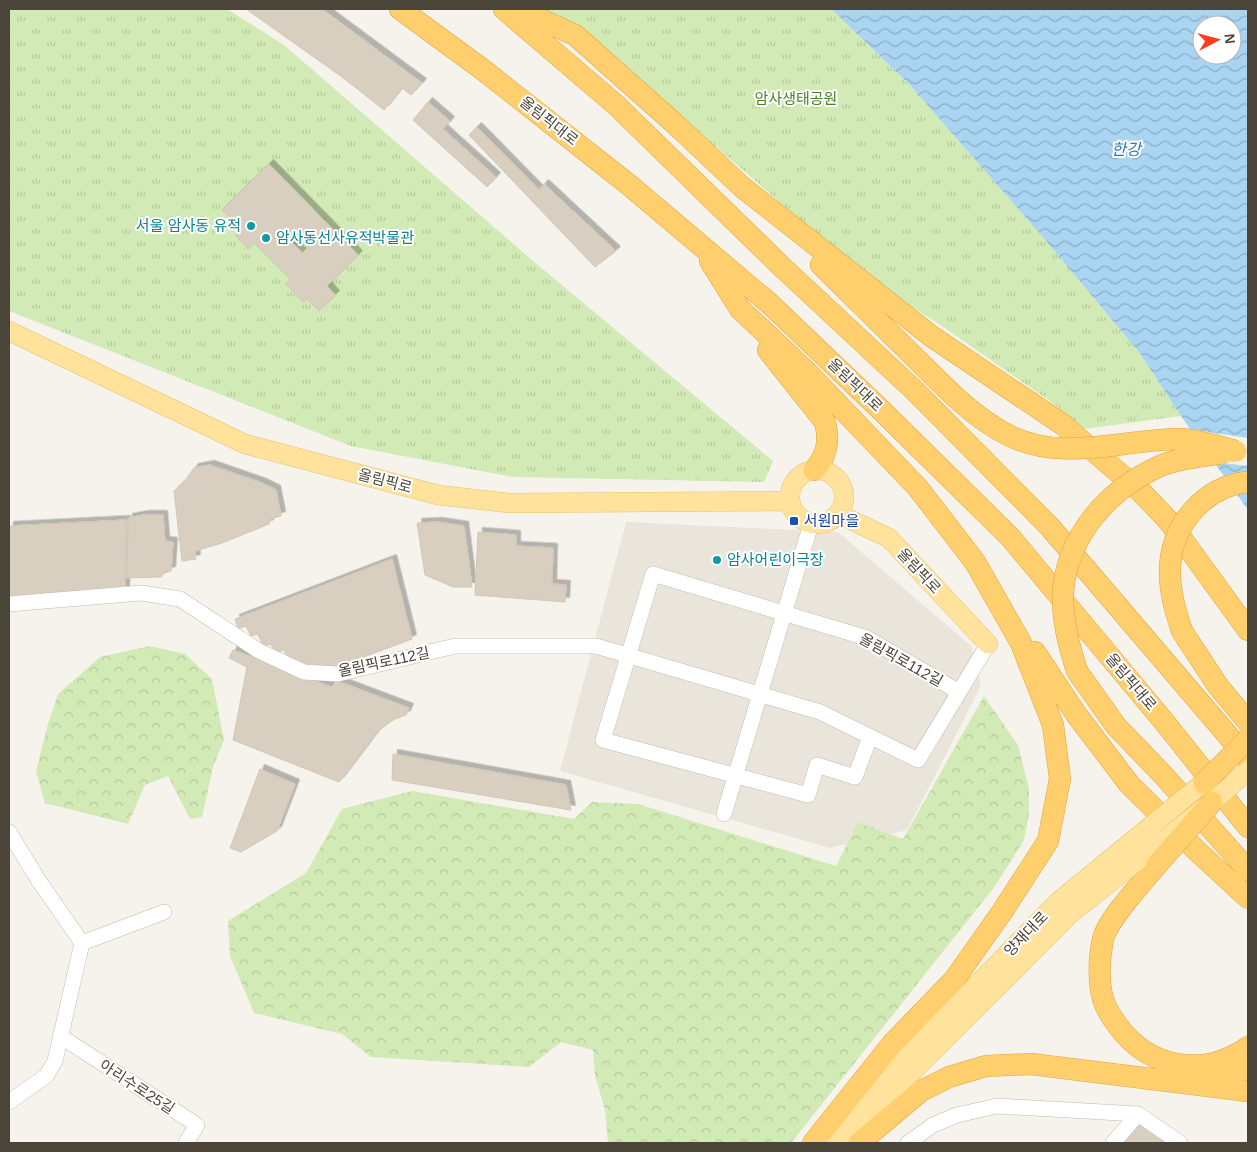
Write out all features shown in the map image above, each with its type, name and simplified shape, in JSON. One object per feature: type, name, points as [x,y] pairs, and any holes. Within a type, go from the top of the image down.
[{"type":"highway","name":"올림픽대로","points":[[400,9],[482,69],[628,184],[768,303],[881,410],[1010,537],[1166,724],[1248,827]]},
{"type":"highway","points":[[504,9],[616,105],[781,266],[914,390],[1050,526],[1248,759]]},
{"type":"highway","points":[[518,9],[575,35],[742,187],[899,342],[982,420],[1009,436],[1034,445],[1064,450],[1182,439],[1242,453]]},
{"type":"highway","points":[[742,187],[931,336],[1062,424],[1140,490],[1168,520],[1248,630]]},
{"type":"highway","points":[[699,244],[760,341],[825,422],[828,434],[827,448],[821,462],[814,470]]},
{"type":"highway","points":[[740,309],[808,373],[918,488],[975,562],[1021,643],[1053,724],[1060,779],[1048,840],[1002,912],[954,980],[892,1044],[813,1143]]},
{"type":"highway","points":[[1242,453],[1185,459],[1162,466],[1138,478],[1119,491],[1086,526],[1068,569],[1063,593],[1068,644],[1077,671],[1116,726],[1165,777],[1248,870]]},
{"type":"highway","points":[[1248,482],[1225,487],[1207,497],[1192,510],[1174,544],[1170,567],[1171,593],[1182,631],[1218,686],[1248,722]]},
{"type":"highway","points":[[1001,605],[1076,714],[1129,784],[1248,898]]},
{"type":"highway","points":[[1248,739],[1156,866],[1116,915],[1103,938],[1100,979],[1103,999],[1110,1015],[1134,1045],[1164,1062],[1184,1066],[1205,1065],[1236,1056],[1248,1047]]},
{"type":"highway","points":[[860,1143],[921,1092],[949,1077],[986,1066],[1031,1064],[1248,1091]]},
{"type":"highway","points":[[1167,1082],[1248,1069]]},
{"type":"main road","name":"올림픽로","points":[[9,331],[245,444],[438,495],[509,503],[790,501]]},
{"type":"main road","points":[[814,470],[831,474],[842,487],[843,504],[838,514],[826,523],[811,524],[804,521],[797,516],[790,501],[790,492],[798,477],[814,470]]},
{"type":"main road","name":"올림픽로","points":[[838,514],[889,538],[988,644]]},
{"type":"main road","name":"양재대로","points":[[824,1143],[862,1102],[1064,908],[1208,792],[1248,747]]},
{"type":"main road","name":"양재대로","points":[[1208,792],[1248,771]]},
{"type":"main road","name":"양재대로","points":[[845,1143],[1064,908]]},
{"type":"street","points":[[724,814],[811,524]]},
{"type":"street","name":"올림픽로112길","points":[[870,737],[855,777],[817,765],[808,795],[603,740],[653,574],[867,638],[959,692]]},
{"type":"street","name":"올림픽로112길","points":[[9,604],[141,593],[180,599],[259,651],[304,672],[323,674],[338,674],[455,646],[596,646],[820,712],[918,760],[988,644]]},
{"type":"street","points":[[9,832],[39,882],[82,944],[55,1061],[46,1076],[9,1102]]},
{"type":"street","points":[[82,944],[164,912]]},
{"type":"street","name":"아리수로25길","points":[[60,1036],[197,1125],[186,1143]]},
{"type":"street","points":[[908,1143],[933,1125],[957,1114],[997,1106],[1138,1114],[1180,1143]]},
{"type":"street","points":[[1113,1143],[1138,1114]]},
{"type":"shaded area","name":"서원마을","points":[[626,522],[838,532],[971,646],[981,686],[907,830],[830,848],[560,771]]},
{"type":"green space","name":"서울 암사동 유적","points":[[9,9],[227,9],[284,45],[533,261],[773,461],[764,482],[512,477],[351,446],[9,311]]},
{"type":"green space","name":"암사생태공원","points":[[544,9],[831,9],[909,84],[1041,235],[1139,352],[1181,416],[1083,429],[1054,404],[939,324],[865,277],[727,156],[578,34]]},
{"type":"green space","points":[[150,646],[185,654],[212,679],[224,740],[213,767],[202,817],[190,819],[168,776],[145,785],[128,824],[45,803],[36,771],[58,694],[100,657]]},
{"type":"green space","points":[[984,696],[1018,745],[1029,789],[1029,814],[1024,840],[995,886],[791,1143],[608,1143],[605,1110],[595,1076],[593,1050],[561,1042],[529,1067],[371,1057],[342,1034],[254,1013],[230,956],[228,921],[306,873],[342,809],[412,791],[574,819],[592,802],[638,804],[836,866],[858,822],[903,839]]},
{"type":"water","name":"한강","points":[[831,9],[1248,9],[1248,510],[1181,416],[1139,352],[1041,235],[909,84]]},
{"type":"pier","points":[[1188,429],[1248,438],[1248,466],[1213,462]]},
{"type":"building","points":[[246,9],[322,9],[422,83],[411,95],[402,88],[384,110],[342,77]]},
{"type":"building","points":[[428,102],[450,121],[443,129],[496,177],[487,187],[413,120]]},
{"type":"building","points":[[477,127],[539,190],[544,184],[616,251],[595,267],[469,135]]},
{"type":"building","name":"암사동선사유적박물관","points":[[269,164],[358,255],[327,286],[335,295],[319,311],[307,299],[303,302],[286,284],[290,279],[254,243],[248,249],[235,235],[240,229],[222,210]],"holes":[[[301,231],[313,243],[302,253],[291,241]]]},
{"type":"building","points":[[210,465],[262,483],[276,490],[281,516],[270,519],[269,524],[222,543],[195,551],[196,559],[182,561],[174,491],[184,482],[194,468]]},
{"type":"building","points":[[144,515],[163,515],[165,541],[173,542],[171,571],[164,573],[161,577],[127,578],[128,518]]},
{"type":"building","points":[[126,520],[125,593],[9,598],[9,526]]},
{"type":"building","points":[[438,522],[464,526],[472,587],[453,587],[425,575],[417,523]]},
{"type":"building","points":[[478,532],[516,535],[516,546],[553,548],[552,584],[566,585],[565,602],[475,595]]},
{"type":"building","points":[[392,559],[412,639],[329,670],[289,661],[284,650],[275,653],[271,644],[263,646],[258,634],[251,636],[246,626],[238,629],[235,619]]},
{"type":"building","points":[[233,650],[331,687],[337,681],[409,708],[406,715],[393,720],[377,732],[339,782],[233,740],[247,667],[229,658]]},
{"type":"building","points":[[393,754],[566,785],[571,810],[392,780]]},
{"type":"building","points":[[260,769],[295,784],[277,831],[241,852],[230,848]]},
{"type":"building","points":[[1139,1121],[1170,1143],[1124,1143]]},
{"type":"place","name":"서울 암사동 유적","points":[[251,226]]},
{"type":"place","name":"암사동선사유적박물관","points":[[266,238]]},
{"type":"place","name":"서원마을","points":[[794,521]]},
{"type":"place","name":"암사어린이극장","points":[[717,560]]}]
